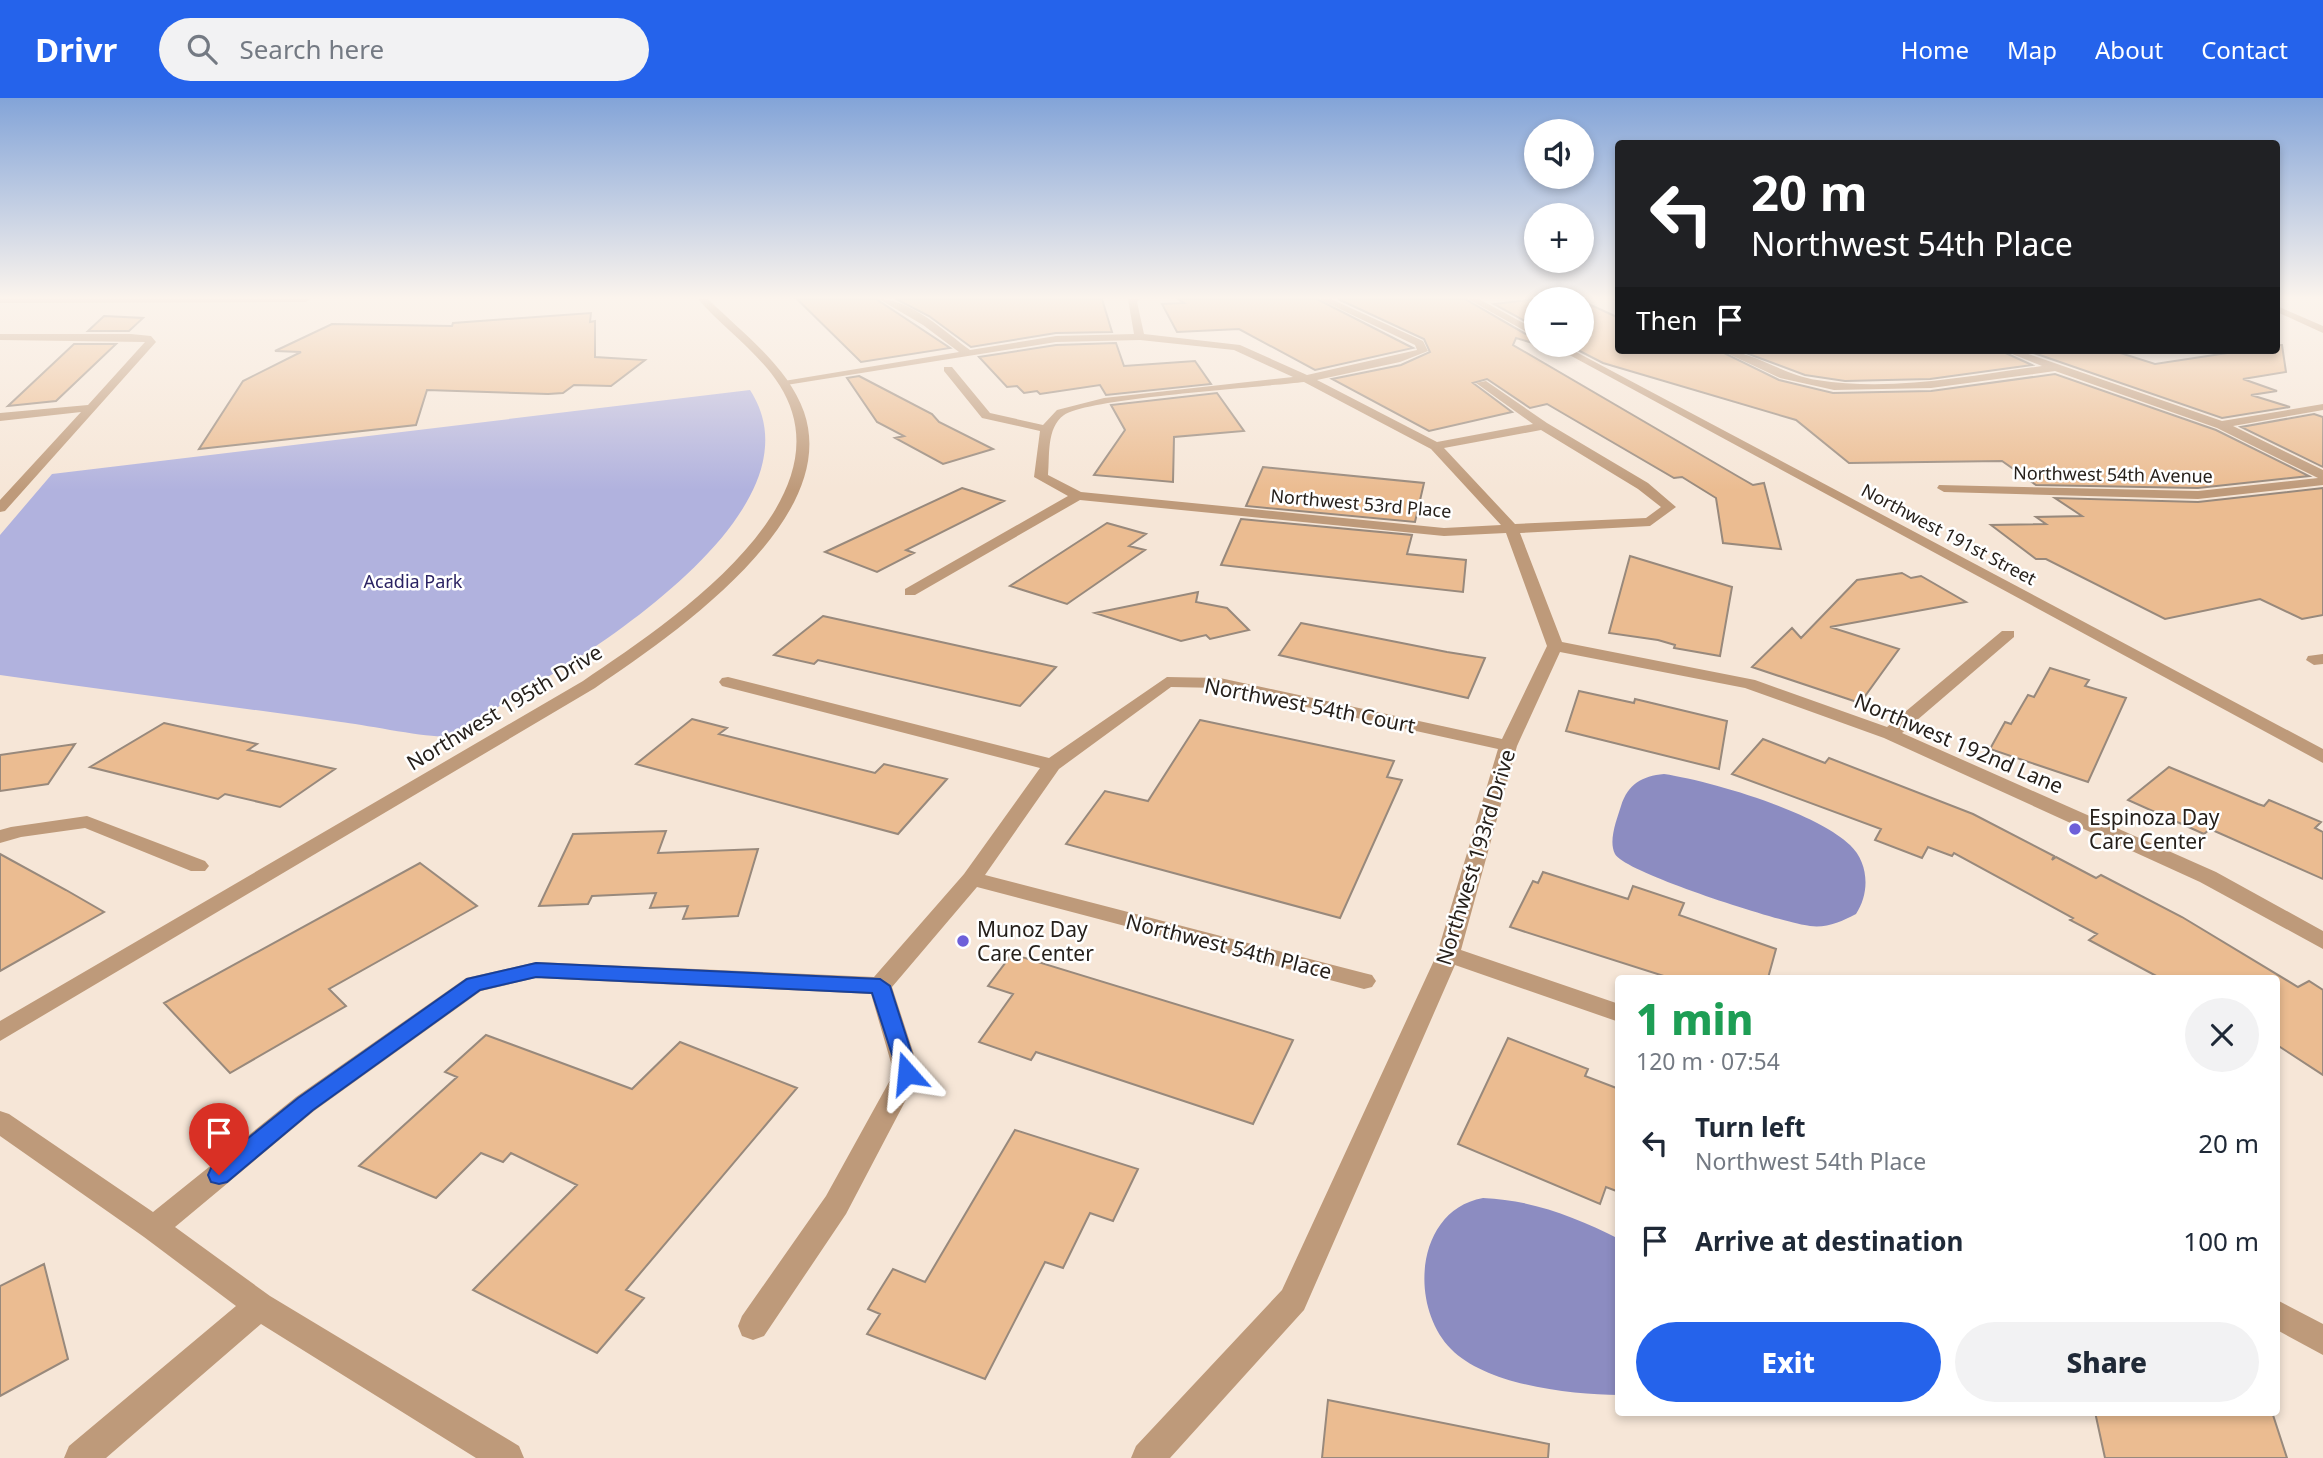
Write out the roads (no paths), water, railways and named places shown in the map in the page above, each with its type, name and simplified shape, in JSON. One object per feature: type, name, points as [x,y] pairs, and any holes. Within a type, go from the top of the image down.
[{"type":"street","points":[[0,508],[132,362]]},
{"type":"street","name":"Northwest 195th Drive","points":[[0,1032],[514,730],[629,657],[706,597],[753,552],[783,507],[800,464],[802,432],[799,407],[784,384],[763,362]]},
{"type":"street","points":[[784,384],[916,362]]},
{"type":"street","points":[[1270,362],[1435,446],[1512,529],[1556,646]]},
{"type":"street","points":[[948,369],[986,416],[1046,429],[1061,412],[1104,401],[1306,379],[1384,362]]},
{"type":"street","name":"Northwest 191st Street","points":[[1589,362],[2323,757]]},
{"type":"street","points":[[1753,362],[1807,383],[1843,387],[1932,383],[2058,368]]},
{"type":"street","points":[[2042,362],[2221,425],[2323,475]]},
{"type":"street","name":"Northwest 53rd Place","points":[[1046,429],[1041,477],[1077,496],[1444,532],[1650,522],[1669,507],[1643,486],[1543,426],[1482,383]]},
{"type":"street","points":[[2221,425],[2323,407]]},
{"type":"street","points":[[0,417],[89,408]]},
{"type":"street","points":[[1435,446],[1543,426]]},
{"type":"street","name":"Northwest 54th Avenue","points":[[1944,488],[2197,495],[2323,481]]},
{"type":"street","points":[[910,592],[1077,496]]},
{"type":"street","points":[[1889,734],[2008,634]]},
{"type":"street","name":"Northwest 192nd Lane","points":[[1556,646],[1749,684],[1889,734],[2207,877],[2323,942]]},
{"type":"street","name":"Northwest 193rd Drive","points":[[1148,1458],[1293,1300],[1448,954],[1508,746],[1556,646]]},
{"type":"street","points":[[728,682],[1052,765],[972,879],[880,986]]},
{"type":"street","name":"Northwest 54th Court","points":[[1052,765],[1167,682],[1220,683],[1508,746]]},
{"type":"street","points":[[0,837],[18,831],[88,822],[198,866]]},
{"type":"street","name":"Northwest 54th Place","points":[[972,879],[1364,981]]},
{"type":"street","points":[[1448,954],[1615,1012]]},
{"type":"street","points":[[154,1228],[305,1104],[474,984],[536,970],[880,986]]},
{"type":"street","points":[[753,1326],[835,1205],[907,1073],[880,986]]},
{"type":"street","points":[[0,1122],[154,1228],[259,1306],[508,1458]]},
{"type":"street","points":[[81,1458],[259,1306]]},
{"type":"street","points":[[2280,1316],[2323,1340]]},
{"type":"place","name":"Espinoza Day Care Center","points":[[2075,829]]},
{"type":"place","name":"Munoz Day Care Center","points":[[963,941]]},
{"type":"park label","name":"Acadia Park","points":[[413,581]]}]
